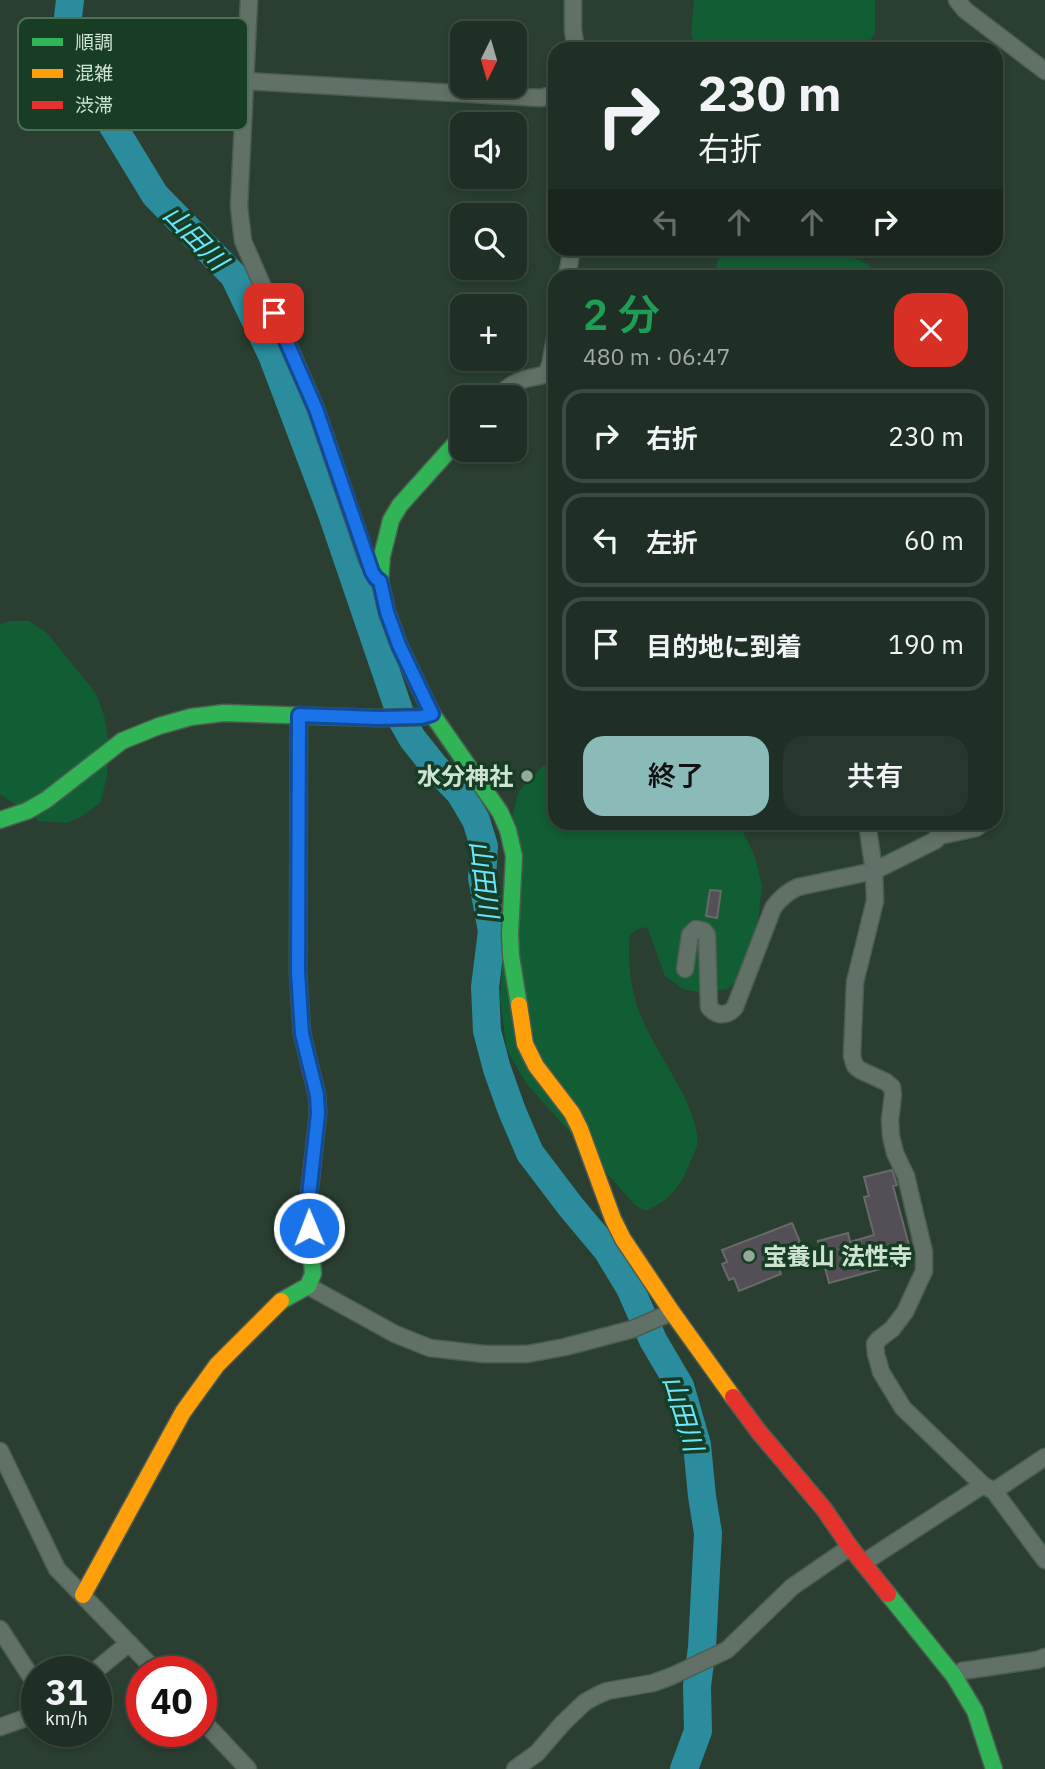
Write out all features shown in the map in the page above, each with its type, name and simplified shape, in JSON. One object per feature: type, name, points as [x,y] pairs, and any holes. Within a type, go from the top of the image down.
[{"type":"street","points":[[247,18],[248,0]]},
{"type":"street","points":[[573,0],[575,42]]},
{"type":"street","points":[[957,0],[965,10],[1045,71]]},
{"type":"street","points":[[248,81],[541,98],[548,96]]},
{"type":"street","points":[[243,130],[239,206],[243,241],[316,409],[372,572],[380,581]]},
{"type":"street","points":[[513,385],[522,380],[548,376]]},
{"type":"street","points":[[450,449],[400,505],[391,520],[382,556],[380,581],[387,612],[426,716],[500,812],[508,830],[514,856],[511,956],[525,1044],[536,1066],[572,1113],[613,1219],[667,1314],[954,1676],[975,1711],[994,1769]]},
{"type":"street","points":[[0,820],[27,811],[46,800],[122,741],[191,717],[224,713],[378,718],[426,716]]},
{"type":"street","points":[[83,1595],[183,1412],[217,1365],[278,1303],[308,1286],[313,1274],[308,1205],[318,1114],[317,1095],[302,1034],[298,972],[299,715]]},
{"type":"street","points":[[868,830],[875,901],[855,982],[852,1056],[855,1066],[860,1070],[892,1087],[891,1136],[905,1176],[924,1252],[924,1271],[917,1287],[905,1312],[892,1329],[875,1344],[876,1354],[881,1372],[903,1408],[989,1488],[1045,1560]]},
{"type":"street","points":[[684,969],[690,935],[696,929],[704,931],[707,935],[709,1007],[716,1013],[727,1014],[735,1007],[773,908],[787,892],[798,887],[874,872],[936,840],[939,830]]},
{"type":"street","points":[[308,1286],[395,1334],[430,1348],[484,1354],[527,1354],[565,1348],[633,1329],[667,1314]]},
{"type":"street","points":[[0,1451],[57,1569],[142,1656]]},
{"type":"street","points":[[863,1563],[1045,1457]]},
{"type":"street","points":[[515,1769],[537,1753],[585,1702],[607,1691],[653,1683],[727,1650],[792,1587],[850,1546]]},
{"type":"street","points":[[0,1629],[21,1661]]},
{"type":"street","points":[[112,1657],[129,1643]]},
{"type":"street","points":[[954,1676],[962,1671],[1045,1657]]},
{"type":"street","points":[[0,1727],[21,1720]]},
{"type":"street","points":[[217,1737],[248,1769]]},
{"type":"green space","points":[[694,0],[875,0],[875,32],[870,42],[694,42],[691,34]]},
{"type":"green space","points":[[721,256],[849,256],[867,264],[873,270],[716,270]]},
{"type":"green space","points":[[29,621],[46,632],[95,692],[104,715],[109,743],[107,777],[100,803],[81,817],[66,823],[40,821],[0,794],[0,624]]},
{"type":"green space","points":[[548,763],[548,830],[742,830],[755,857],[762,886],[749,968],[728,989],[702,993],[683,989],[665,976],[648,929],[642,927],[630,934],[631,979],[636,1002],[650,1036],[686,1100],[697,1132],[696,1147],[681,1181],[668,1198],[646,1211],[635,1205],[526,1083],[507,1050],[500,999],[512,817],[519,791]]},
{"type":"building","points":[[710,890],[721,891],[717,918],[706,916]]},
{"type":"building","points":[[892,1170],[897,1185],[893,1186],[913,1260],[829,1283],[818,1241],[848,1233],[850,1242],[874,1235],[864,1197],[869,1196],[864,1177]]},
{"type":"building","name":"宝養山 法性寺","points":[[792,1223],[800,1242],[773,1254],[781,1274],[739,1291],[734,1278],[729,1280],[722,1264],[727,1262],[722,1250]]},
{"type":"waterway","name":"山田川","points":[[68,18],[70,0]]},
{"type":"waterway","name":"山田川","points":[[115,130],[155,195],[234,276],[272,355],[331,511],[403,722],[435,767],[460,793],[476,820],[484,846],[482,878],[492,931],[485,987],[487,1031],[512,1111],[530,1153],[607,1250],[630,1288],[653,1340],[680,1386],[697,1445],[708,1533],[702,1647],[697,1686],[698,1731],[684,1769]]},
{"type":"traffic: fast","points":[[450,449],[400,505],[391,520],[382,556],[380,581],[387,612],[399,645],[432,714],[500,812],[508,830],[514,856],[511,956],[519,1005]]},
{"type":"traffic: fast","points":[[0,820],[27,811],[46,800],[122,741],[191,717],[224,713],[378,718],[421,717],[432,714]]},
{"type":"traffic: fast","points":[[281,1301],[308,1286],[313,1274],[308,1205],[318,1114],[317,1095],[302,1034],[298,972],[299,715]]},
{"type":"traffic: fast","points":[[888,1594],[954,1676],[975,1711],[994,1769]]},
{"type":"traffic: slow","points":[[519,1005],[525,1044],[536,1066],[572,1113],[623,1239],[733,1397]]},
{"type":"traffic: slow","points":[[83,1595],[183,1412],[217,1365],[281,1301]]},
{"type":"traffic: jam","points":[[733,1397],[824,1509],[888,1594]]},
{"type":"place","name":"水分神社","points":[[527,776]]},
{"type":"place","name":"宝養山 法性寺","points":[[749,1256]]},
{"type":"route","points":[[274,313],[316,409],[372,572],[380,581],[387,612],[399,645],[432,714],[421,717],[378,718],[299,715],[298,972],[302,1034],[317,1095],[318,1114],[308,1205],[309,1228]]}]
